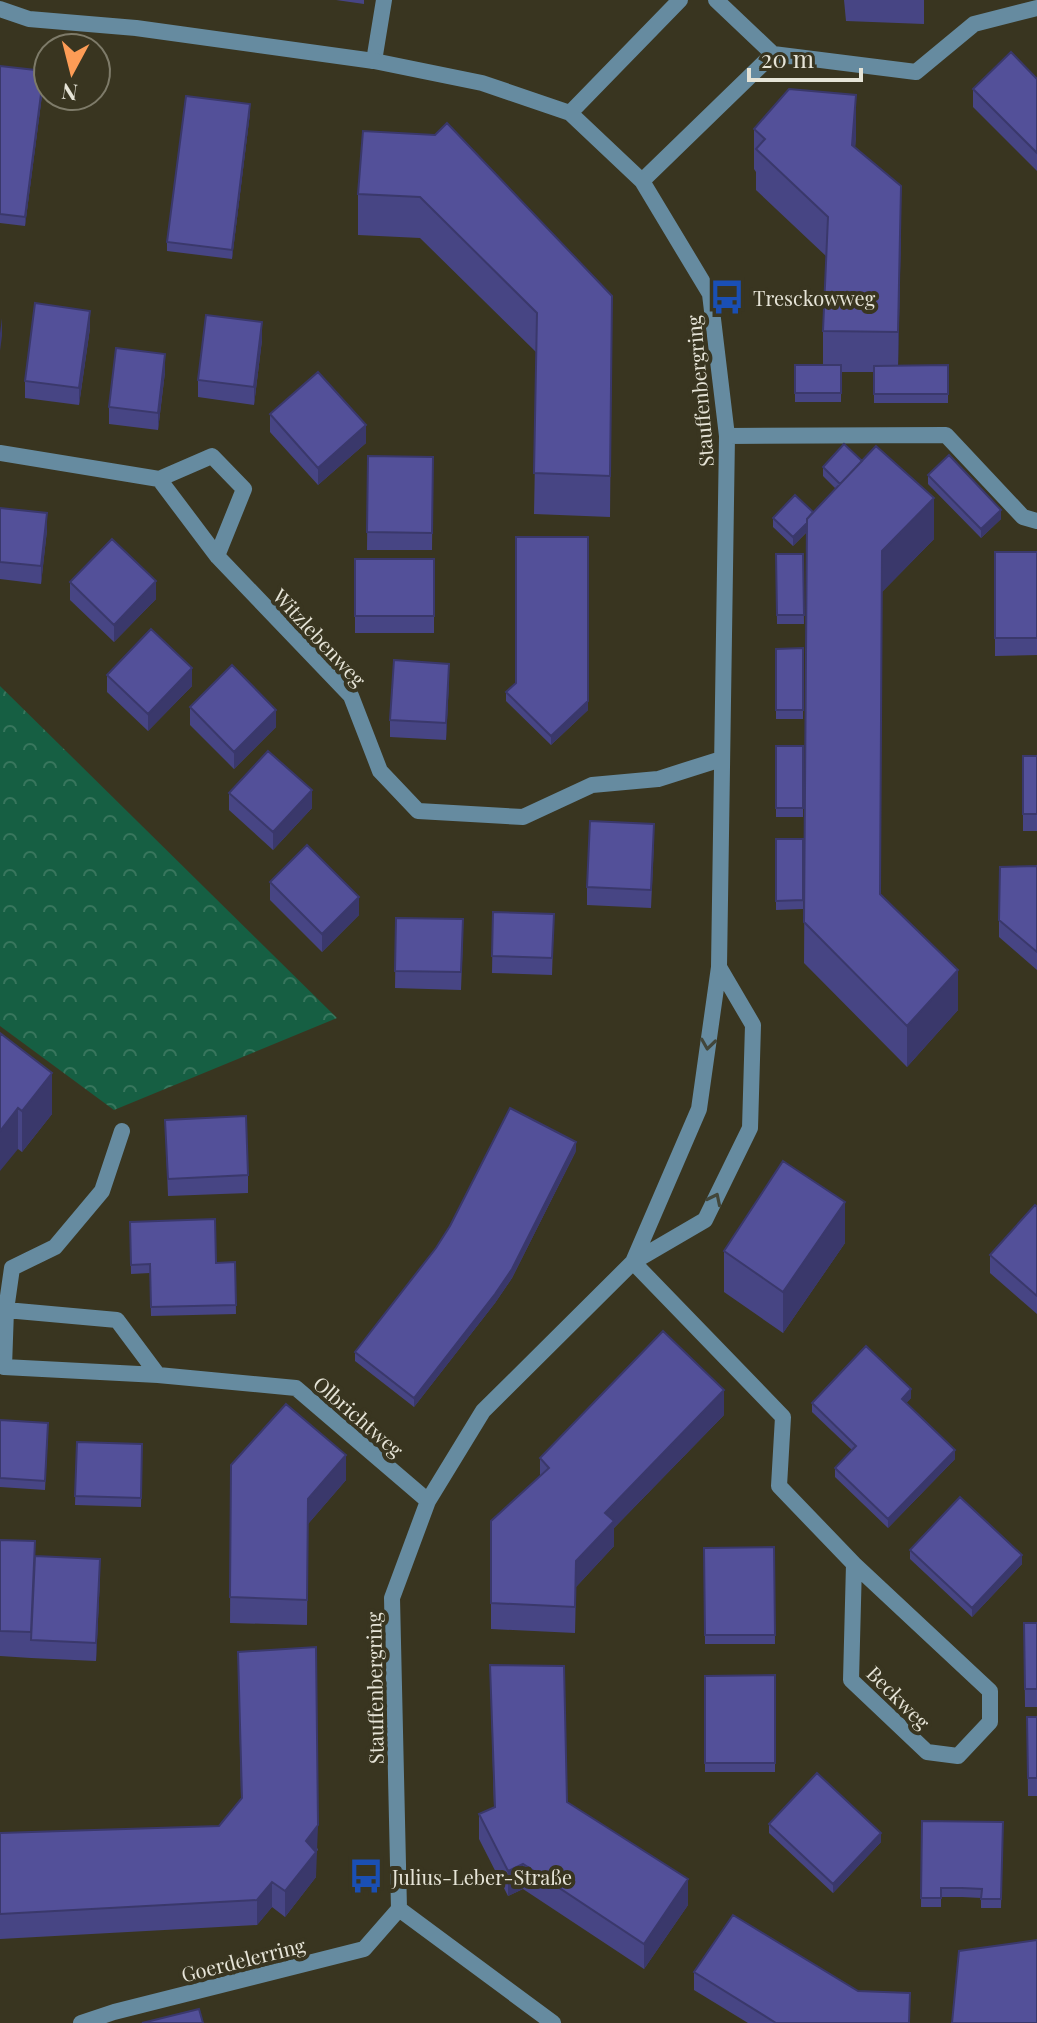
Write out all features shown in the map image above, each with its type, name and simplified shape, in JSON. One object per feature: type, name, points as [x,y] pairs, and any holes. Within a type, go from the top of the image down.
[{"type":"street","points":[[374,61],[384,0]]},
{"type":"street","points":[[570,113],[680,0]]},
{"type":"street","points":[[716,0],[773,54],[916,72],[974,24],[1037,8]]},
{"type":"street","name":"Stauffenbergring","points":[[0,9],[29,19],[136,28],[374,61],[482,83],[570,113],[642,181],[710,294],[727,436],[719,967],[699,1109],[633,1262]]},
{"type":"street","points":[[642,181],[773,54]]},
{"type":"street","points":[[727,436],[946,435],[1023,517],[1037,521]]},
{"type":"street","points":[[0,453],[159,479],[212,456],[244,489],[217,556]]},
{"type":"street","name":"Witzlebenweg","points":[[159,479],[217,556],[351,696],[380,771],[418,811],[523,817],[592,785],[658,779],[721,759]]},
{"type":"street","name":"Stauffenbergring","points":[[399,1909],[392,1598],[428,1501],[483,1411],[633,1262],[705,1220],[750,1128],[753,1025],[719,967]]},
{"type":"street","name":"Olbrichtweg","points":[[122,1131],[102,1191],[55,1247],[12,1268],[6,1310],[4,1367],[158,1375],[296,1388],[428,1501]]},
{"type":"street","name":"Beckweg","points":[[633,1262],[783,1417],[779,1486],[854,1564],[990,1691],[990,1722],[958,1756],[927,1752],[851,1680],[854,1564]]},
{"type":"street","points":[[6,1310],[117,1320],[158,1375]]},
{"type":"street","points":[[399,1909],[547,2021]]},
{"type":"street","name":"Goerdelerring","points":[[81,2023],[364,1949],[399,1909]]},
{"type":"green space","points":[[0,686],[337,1018],[114,1110],[0,1026]]},
{"type":"building","points":[[1011,52],[1037,79],[1037,153],[973,89]]},
{"type":"building","points":[[0,66],[32,70],[32,112],[39,112],[25,217],[0,214]]},
{"type":"building","points":[[789,89],[856,95],[852,145],[901,186],[898,332],[823,331],[828,217],[756,149],[765,139],[754,129]]},
{"type":"building","points":[[186,96],[250,104],[232,250],[167,242]]},
{"type":"building","points":[[447,123],[612,296],[610,476],[534,473],[537,313],[420,197],[358,194],[363,131],[435,135]]},
{"type":"building","points":[[35,303],[90,311],[79,388],[25,381]]},
{"type":"building","points":[[206,315],[262,322],[254,387],[198,380]]},
{"type":"building","points":[[116,348],[165,354],[158,413],[109,407]]},
{"type":"building","points":[[795,365],[841,365],[841,393],[795,393]]},
{"type":"building","points":[[948,365],[948,394],[874,394],[874,366]]},
{"type":"building","points":[[318,372],[366,425],[318,468],[270,414]]},
{"type":"building","points":[[844,444],[862,461],[840,484],[823,467]]},
{"type":"building","points":[[876,446],[934,498],[882,551],[880,894],[958,970],[907,1026],[804,922],[807,519]]},
{"type":"building","points":[[949,455],[1001,510],[981,529],[928,475]]},
{"type":"building","points":[[368,456],[433,457],[432,533],[367,532]]},
{"type":"building","points":[[795,495],[813,512],[793,537],[773,518]]},
{"type":"building","points":[[0,508],[47,513],[41,566],[0,562]]},
{"type":"building","points":[[516,537],[588,537],[588,701],[551,736],[506,692],[516,683]]},
{"type":"building","points":[[112,539],[156,581],[114,625],[70,582]]},
{"type":"building","points":[[995,552],[1037,552],[1037,638],[995,638]]},
{"type":"building","points":[[776,554],[803,554],[804,615],[777,615]]},
{"type":"building","points":[[355,559],[434,559],[434,616],[355,616]]},
{"type":"building","points":[[151,629],[192,668],[148,714],[107,675]]},
{"type":"building","points":[[803,648],[803,710],[776,710],[776,649]]},
{"type":"building","points":[[394,660],[449,664],[446,723],[390,720]]},
{"type":"building","points":[[232,665],[276,710],[234,752],[190,707]]},
{"type":"building","points":[[776,746],[803,746],[803,808],[776,808]]},
{"type":"building","points":[[268,751],[312,790],[273,832],[229,793]]},
{"type":"building","points":[[1023,756],[1037,756],[1037,814],[1023,814]]},
{"type":"building","points":[[590,821],[654,824],[651,890],[587,887]]},
{"type":"building","points":[[776,839],[803,839],[803,900],[776,901]]},
{"type":"building","points":[[307,845],[359,897],[322,934],[270,882]]},
{"type":"building","points":[[1037,866],[1037,952],[999,920],[1000,867]]},
{"type":"building","points":[[493,912],[554,914],[552,958],[492,956]]},
{"type":"building","points":[[396,918],[463,919],[461,972],[395,971]]},
{"type":"building","points":[[0,1033],[52,1073],[22,1111],[18,1108],[0,1131]]},
{"type":"building","points":[[510,1108],[576,1142],[512,1269],[414,1398],[355,1352],[450,1226]]},
{"type":"building","points":[[246,1116],[248,1175],[168,1179],[165,1120]]},
{"type":"building","points":[[783,1161],[845,1202],[783,1292],[724,1251]]},
{"type":"building","points":[[1035,1205],[1037,1207],[1037,1296],[990,1255]]},
{"type":"building","points":[[215,1219],[216,1263],[235,1262],[236,1305],[151,1307],[150,1264],[131,1265],[130,1222]]},
{"type":"building","points":[[663,1331],[724,1390],[605,1513],[614,1521],[576,1561],[575,1607],[491,1603],[491,1521],[549,1468],[540,1458]]},
{"type":"building","points":[[866,1346],[911,1389],[902,1399],[955,1450],[888,1519],[835,1468],[856,1446],[812,1403]]},
{"type":"building","points":[[286,1404],[346,1455],[308,1499],[307,1600],[230,1597],[231,1465]]},
{"type":"building","points":[[0,1420],[48,1423],[45,1481],[0,1478]]},
{"type":"building","points":[[77,1442],[142,1444],[141,1498],[75,1496]]},
{"type":"building","points":[[960,1497],[1022,1555],[972,1608],[910,1550]]},
{"type":"building","points":[[0,1540],[35,1541],[31,1632],[0,1631]]},
{"type":"building","points":[[774,1547],[775,1635],[705,1635],[704,1548]]},
{"type":"building","points":[[35,1556],[100,1559],[96,1643],[31,1640]]},
{"type":"building","points":[[1024,1623],[1037,1623],[1037,1689],[1025,1689]]},
{"type":"building","points":[[316,1647],[318,1825],[306,1841],[316,1852],[285,1891],[272,1882],[257,1900],[0,1914],[0,1833],[219,1826],[242,1798],[238,1652]]},
{"type":"building","points":[[490,1665],[564,1666],[567,1802],[688,1879],[644,1944],[523,1864],[508,1871],[479,1814],[495,1807]]},
{"type":"building","points":[[775,1675],[775,1763],[705,1763],[705,1676]]},
{"type":"building","points":[[1027,1717],[1037,1717],[1037,1778],[1028,1778]]},
{"type":"building","points":[[817,1773],[881,1833],[833,1884],[769,1824]]},
{"type":"building","points":[[922,1821],[1003,1822],[1001,1899],[981,1899],[982,1889],[962,1888],[941,1888],[941,1898],[921,1898]]},
{"type":"building","points":[[733,1915],[858,1991],[910,1993],[909,2023],[776,2023],[694,1972]]},
{"type":"building","points":[[1037,1940],[1037,2023],[952,2023],[959,1951]]},
{"type":"building","points":[[199,2009],[203,2023],[142,2023]]},
{"type":"place","name":"Tresckowweg","points":[[727,297]]},
{"type":"place","name":"Julius-Leber-Straße","points":[[366,1876]]}]
